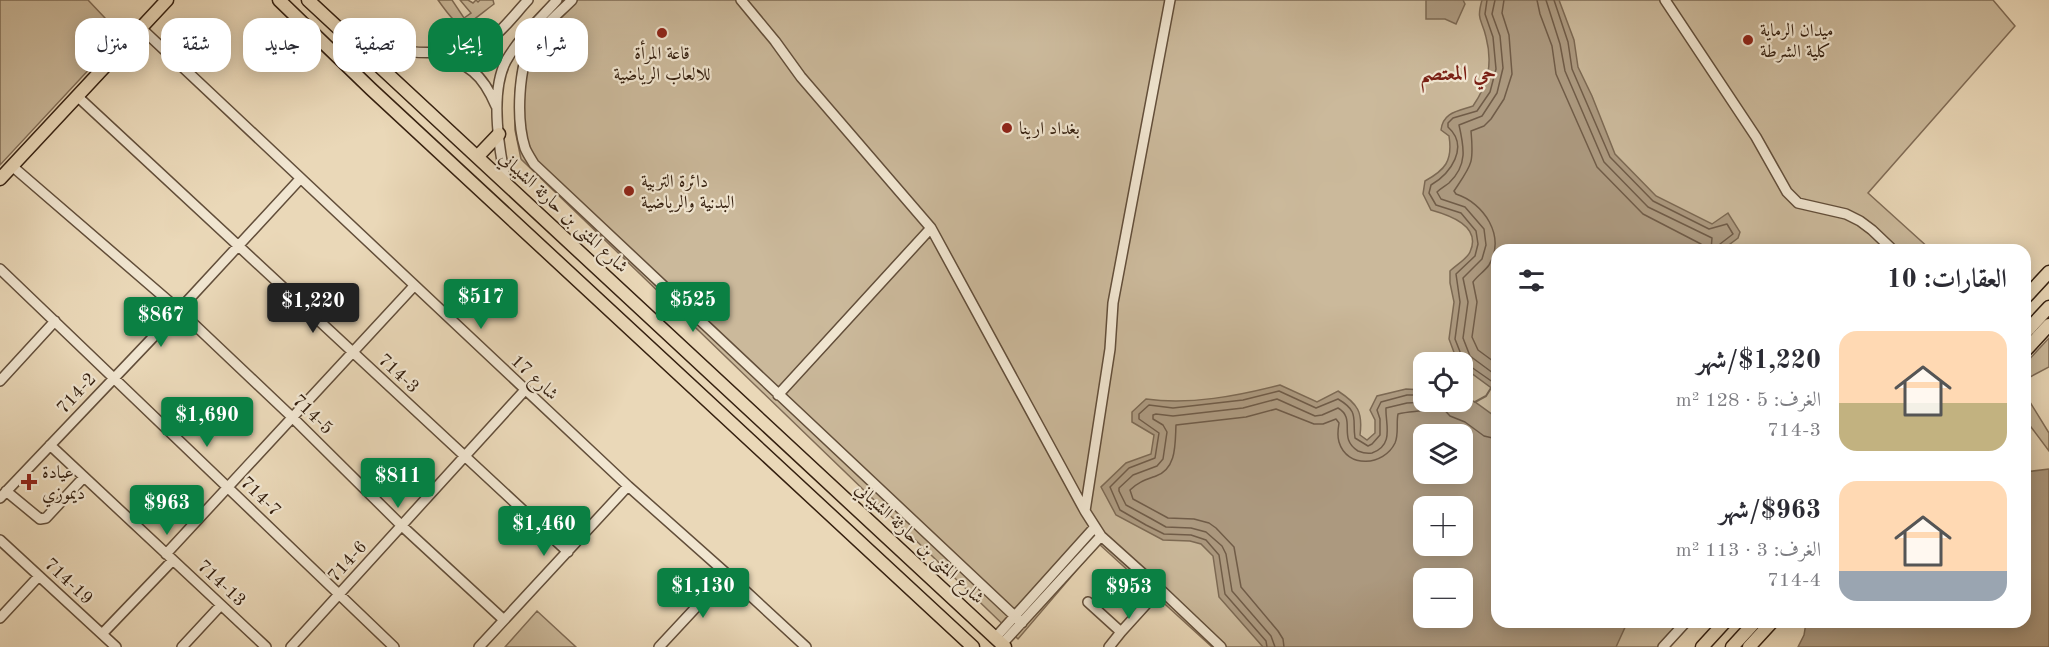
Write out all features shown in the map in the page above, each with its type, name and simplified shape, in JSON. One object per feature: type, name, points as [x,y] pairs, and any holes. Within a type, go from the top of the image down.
[{"type":"main road","points":[[149,19],[167,0]]},
{"type":"main road","points":[[279,0],[371,89],[973,647]]},
{"type":"main road","name":"شارع المثنى بن حارثة الشيباني","points":[[308,0],[333,22]]},
{"type":"main road","points":[[0,179],[100,72]]},
{"type":"main road","name":"شارع المثنى بن حارثة الشيباني","points":[[387,72],[1001,643]]},
{"type":"main road","points":[[478,156],[499,134]]},
{"type":"main road","points":[[2031,292],[2049,272]]},
{"type":"main road","points":[[2031,326],[2049,307]]},
{"type":"main road","points":[[2031,344],[2049,325]]},
{"type":"main road","points":[[1702,647],[1719,628]]},
{"type":"main road","points":[[1732,647],[1749,628]]},
{"type":"main road","points":[[1749,647],[1766,628]]},
{"type":"street","points":[[416,52],[453,51],[481,45],[502,28],[528,0]]},
{"type":"street","points":[[506,182],[499,134],[499,92],[505,64],[517,44],[557,0]]},
{"type":"street","points":[[572,0],[543,29],[528,53],[520,93],[522,136],[525,150],[534,164],[1018,620]]},
{"type":"street","points":[[741,0],[801,77],[931,228],[1094,528],[1221,647]]},
{"type":"street","points":[[1085,511],[1110,349],[1113,303],[1170,0]]},
{"type":"street","points":[[1665,0],[1756,137],[1786,192],[1798,203],[1845,213],[1860,221],[1887,244]]},
{"type":"street","name":"شارع 17","points":[[149,36],[628,486],[727,573],[806,647]]},
{"type":"street","points":[[426,52],[457,61],[474,71],[488,88],[499,111]]},
{"type":"street","name":"714-3","points":[[77,96],[568,552]]},
{"type":"street","name":"714-5","points":[[12,166],[179,310],[402,526],[504,620]]},
{"type":"street","name":"714-2","points":[[3,494],[179,310],[300,179]]},
{"type":"street","points":[[778,395],[931,228]]},
{"type":"street","name":"714-7","points":[[0,269],[394,647]]},
{"type":"street","points":[[102,634],[228,487],[414,286]]},
{"type":"street","points":[[0,381],[55,321]]},
{"type":"street","name":"714-6","points":[[291,647],[525,390]]},
{"type":"street","name":"714-13","points":[[50,445],[266,647]]},
{"type":"street","points":[[3,494],[43,519],[84,477]]},
{"type":"street","points":[[479,647],[628,486]]},
{"type":"street","points":[[1001,643],[1094,528]]},
{"type":"street","points":[[1018,620],[1101,536]]},
{"type":"street","name":"714-19","points":[[0,540],[116,647]]},
{"type":"street","points":[[665,645],[727,573]]},
{"type":"street","points":[[0,618],[39,576]]},
{"type":"street","points":[[1109,647],[1160,589]]},
{"type":"street","points":[[1088,602],[1121,632]]},
{"type":"street","points":[[182,647],[221,605]]},
{"type":"street","points":[[1663,647],[1680,628]]},
{"type":"shaded area","points":[[0,0],[88,0],[105,18],[75,18],[75,72],[87,72],[0,165]]},
{"type":"shaded area","points":[[438,0],[452,0],[464,18],[452,18]]},
{"type":"shaded area","points":[[460,0],[473,3],[476,0],[478,2],[493,0],[494,4],[475,18],[464,18],[471,13]]},
{"type":"shaded area","points":[[562,0],[1993,0],[2015,26],[1868,193],[1924,244],[1491,244],[1491,628],[1683,628],[1664,647],[1212,647],[1099,544],[1018,639],[521,159],[515,130],[518,72],[588,72],[588,18],[546,18]]},
{"type":"shaded area","points":[[2049,338],[2049,367],[2031,376],[2031,358]]},
{"type":"shaded area","points":[[2031,404],[2049,433],[2049,451],[2031,427]]},
{"type":"shaded area","points":[[537,611],[576,647],[505,647]]},
{"type":"water","points":[[1426,0],[1463,0],[1465,4],[1456,24],[1445,19],[1426,19]]},
{"type":"water","points":[[1482,0],[1559,0],[1574,40],[1578,67],[1615,154],[1656,196],[1712,224],[1728,213],[1740,232],[1738,238],[1730,244],[1491,244],[1491,388],[1473,374],[1473,352],[1454,352],[1449,339],[1454,302],[1450,271],[1469,255],[1473,243],[1472,235],[1462,223],[1431,210],[1423,194],[1425,181],[1442,169],[1450,152],[1449,136],[1441,130],[1442,124],[1452,113],[1473,106],[1486,82],[1489,56],[1480,16]]},
{"type":"water","points":[[1280,385],[1317,402],[1338,391],[1358,409],[1361,420],[1360,435],[1367,440],[1375,433],[1375,420],[1370,410],[1377,396],[1413,389],[1413,412],[1473,412],[1473,401],[1475,402],[1491,414],[1491,628],[1625,628],[1616,647],[1263,647],[1219,597],[1213,556],[1201,544],[1190,541],[1163,540],[1116,515],[1101,487],[1126,463],[1151,454],[1154,435],[1132,422],[1132,412],[1146,399],[1197,400],[1231,396]]},
{"type":"water","points":[[2049,469],[2049,647],[1798,647],[1805,628],[2031,628],[2031,471]]},
{"type":"waterway","points":[[1475,402],[1486,396],[1491,388]]},
{"type":"place","name":"قاعة المرأة للالعاب الرياضية","points":[[662,33]]},
{"type":"place","name":"ميدان الرماية كلية الشرطة","points":[[1748,40]]},
{"type":"place","name":"بغداد ارينا","points":[[1007,128]]},
{"type":"place","name":"دائرة التربية البدنية والرياضية","points":[[629,191]]},
{"type":"place","name":"عيادة ديموزي","points":[[29,482]]},
{"type":"district","name":"حي المعتصم","points":[[1458,73]]}]
